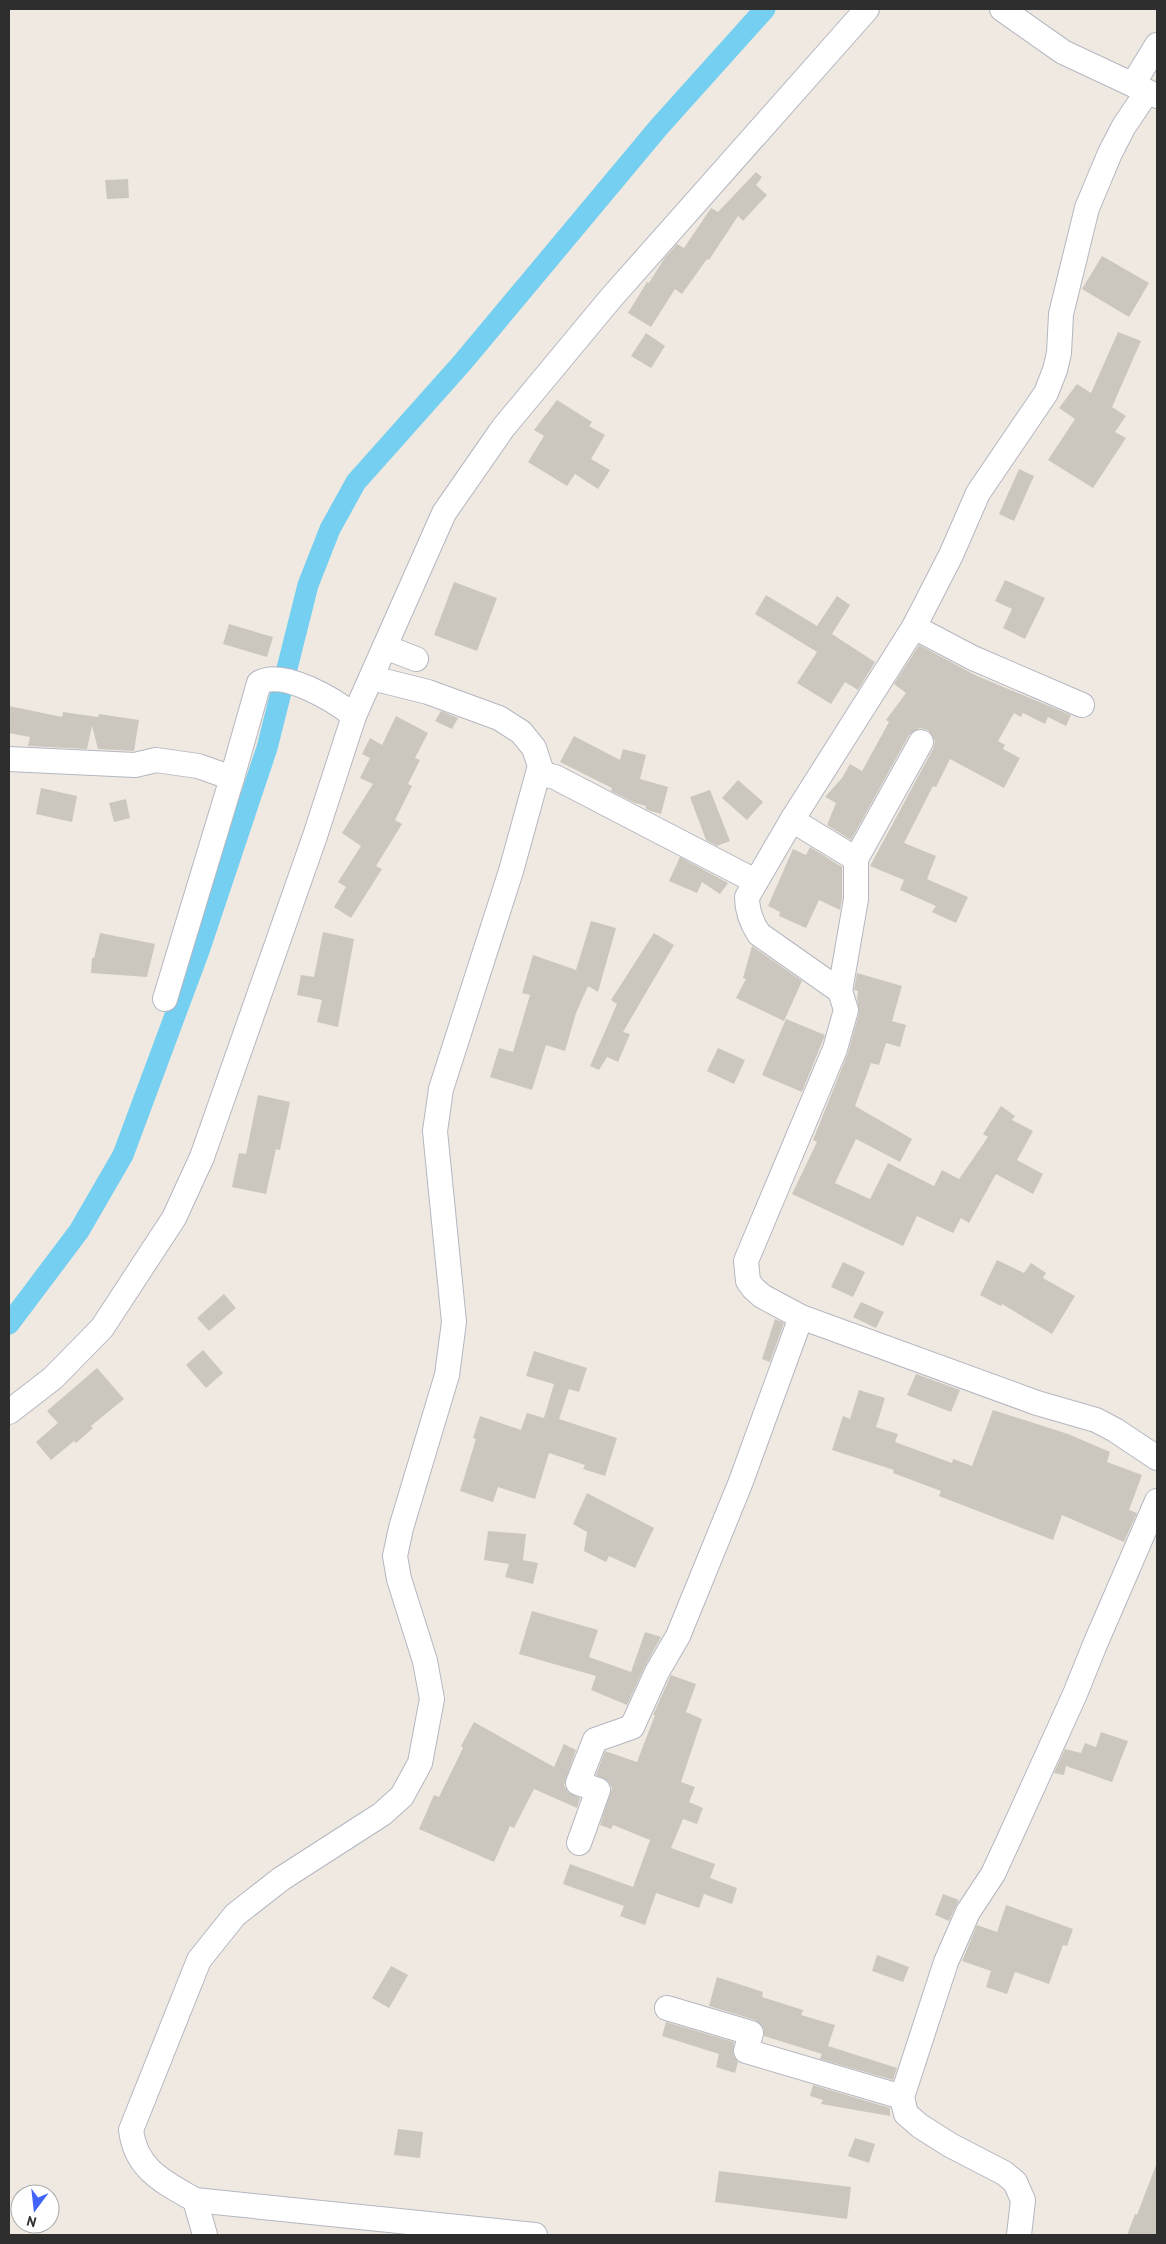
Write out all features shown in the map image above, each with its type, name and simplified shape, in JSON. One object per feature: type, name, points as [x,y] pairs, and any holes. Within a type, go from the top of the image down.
[{"type":"street","points":[[9,1412],[53,1378],[102,1328],[174,1218],[206,1147],[315,836],[346,709],[372,678],[403,602],[444,513],[503,428],[611,298],[867,9]]},
{"type":"street","points":[[1002,9],[1063,52],[1146,91]]},
{"type":"street","points":[[840,991],[760,934],[751,922],[747,907],[747,897],[792,820],[914,627],[978,493],[1046,393],[1059,353],[1061,314],[1088,208],[1110,153],[1146,91],[1157,44]]},
{"type":"street","points":[[914,627],[972,658],[1082,705]]},
{"type":"street","points":[[385,647],[416,660]]},
{"type":"street","points":[[165,999],[259,683],[267,679],[280,678],[346,709]]},
{"type":"street","points":[[372,678],[428,692],[500,718],[521,732],[534,748],[540,766],[540,773],[511,871],[441,1089],[435,1131],[454,1322],[447,1374],[401,1528],[395,1556],[399,1579],[425,1661],[432,1698],[420,1763],[402,1796],[382,1814],[281,1879],[235,1915],[200,1960],[132,2130],[133,2144],[140,2160],[160,2180],[196,2200],[535,2235]]},
{"type":"street","points":[[922,742],[856,859],[856,899],[840,991],[844,1003],[845,1017],[835,1049],[746,1261],[748,1281],[762,1296],[801,1317],[1038,1403],[1096,1420],[1123,1435],[1157,1458]]},
{"type":"street","points":[[9,759],[136,765],[156,760],[198,766],[232,778]]},
{"type":"street","points":[[540,773],[555,777],[755,881]]},
{"type":"street","points":[[792,820],[856,859]]},
{"type":"street","points":[[579,1843],[598,1790],[578,1783],[595,1740],[632,1727],[657,1672],[678,1636],[740,1484],[801,1317]]},
{"type":"street","points":[[1019,2235],[1023,2200],[1015,2182],[1004,2173],[950,2145],[920,2126],[906,2114],[902,2097],[946,1962],[968,1912],[994,1874],[1076,1694],[1157,1501]]},
{"type":"street","points":[[667,2008],[751,2033],[746,2051],[902,2097]]},
{"type":"street","points":[[196,2200],[205,2235]]},
{"type":"building","points":[[756,172],[762,177],[756,185],[767,195],[743,221],[738,216],[709,260],[707,259],[682,294],[675,289],[651,327],[628,313],[647,282],[649,283],[664,259],[677,244],[684,248],[711,208],[718,212]]},
{"type":"building","points":[[128,179],[129,198],[107,199],[105,180]]},
{"type":"building","points":[[1102,256],[1149,283],[1129,317],[1082,289]]},
{"type":"building","points":[[1118,332],[1141,341],[1112,407],[1126,416],[1115,432],[1126,438],[1093,488],[1048,460],[1075,419],[1059,408],[1077,384],[1091,393]]},
{"type":"building","points":[[646,333],[665,346],[651,368],[631,356]]},
{"type":"building","points":[[557,400],[592,422],[589,426],[605,435],[591,459],[610,470],[598,489],[575,474],[567,486],[528,462],[544,436],[534,430]]},
{"type":"building","points":[[1019,469],[1034,476],[1014,521],[999,514]]},
{"type":"building","points":[[1005,580],[1045,598],[1025,639],[1003,628],[1012,609],[995,601]]},
{"type":"building","points":[[454,582],[497,598],[477,651],[434,635]]},
{"type":"building","points":[[766,595],[817,626],[837,596],[850,605],[832,634],[875,662],[858,690],[845,682],[831,704],[797,683],[817,652],[755,614]]},
{"type":"building","points":[[229,624],[273,637],[267,657],[223,644]]},
{"type":"building","points":[[919,645],[977,676],[1071,715],[1066,726],[1048,717],[1045,724],[1023,713],[1021,717],[1014,713],[998,741],[1005,745],[1003,749],[1020,758],[1004,788],[950,759],[936,787],[933,786],[904,843],[936,856],[927,879],[968,897],[956,923],[932,912],[936,906],[900,890],[904,880],[870,866],[933,749],[935,741],[928,730],[920,728],[909,735],[851,840],[827,825],[836,803],[825,797],[842,778],[850,764],[862,771],[889,722],[886,720],[906,693],[894,684]]},
{"type":"building","points":[[9,706],[62,717],[63,712],[98,717],[99,714],[139,720],[134,751],[98,749],[92,726],[87,749],[28,746],[30,737],[9,733]]},
{"type":"building","points":[[441,711],[458,718],[452,729],[435,721]]},
{"type":"building","points":[[396,716],[428,733],[415,758],[420,760],[408,784],[412,786],[395,820],[402,824],[376,866],[382,869],[351,918],[334,907],[346,887],[338,882],[361,846],[342,833],[373,784],[360,778],[370,758],[362,754],[370,738],[382,745]]},
{"type":"building","points":[[574,736],[620,760],[623,749],[646,755],[640,779],[668,787],[661,814],[646,809],[646,806],[635,803],[611,791],[612,788],[560,762]]},
{"type":"building","points":[[738,780],[763,802],[747,820],[722,798]]},
{"type":"building","points":[[41,788],[77,796],[72,822],[36,814]]},
{"type":"building","points":[[710,790],[730,841],[717,846],[706,840],[690,797]]},
{"type":"building","points":[[126,799],[130,818],[114,822],[109,803]]},
{"type":"building","points":[[810,847],[842,867],[842,898],[840,910],[819,900],[806,928],[779,916],[780,912],[768,906],[793,849],[806,855]]},
{"type":"building","points":[[680,857],[728,883],[720,894],[702,882],[697,893],[669,881]]},
{"type":"building","points":[[591,921],[616,928],[598,992],[588,986],[576,1013],[565,1051],[546,1045],[532,1090],[490,1077],[499,1048],[513,1052],[530,995],[522,993],[533,955],[576,970]]},
{"type":"building","points":[[323,932],[354,939],[338,1027],[317,1022],[322,1000],[297,995],[301,975],[314,977]]},
{"type":"building","points":[[100,933],[155,944],[147,977],[91,973],[92,958],[94,958]]},
{"type":"building","points":[[654,933],[674,945],[623,1032],[630,1034],[618,1062],[607,1057],[599,1070],[590,1066],[617,1004],[611,1000]]},
{"type":"building","points":[[752,946],[802,981],[784,1021],[736,998],[746,979],[743,978]]},
{"type":"building","points":[[857,973],[902,986],[892,1021],[906,1025],[900,1047],[886,1043],[879,1065],[871,1063],[855,1106],[912,1139],[900,1162],[856,1139],[835,1183],[870,1199],[888,1163],[934,1186],[942,1170],[959,1179],[988,1137],[983,1134],[1001,1106],[1015,1116],[1012,1120],[1033,1131],[1017,1160],[1043,1174],[1033,1194],[996,1174],[969,1223],[961,1218],[953,1233],[917,1216],[903,1246],[792,1194],[817,1142],[813,1140],[848,1053],[859,1013],[858,991],[854,990]]},
{"type":"building","points":[[786,1019],[825,1035],[802,1092],[762,1075]]},
{"type":"building","points":[[718,1048],[745,1060],[734,1084],[707,1071]]},
{"type":"building","points":[[258,1095],[290,1102],[280,1150],[276,1149],[266,1194],[232,1187],[239,1153],[246,1154]]},
{"type":"building","points":[[997,1260],[1024,1273],[1031,1263],[1046,1273],[1043,1278],[1075,1296],[1052,1334],[1002,1304],[1001,1306],[980,1295]]},
{"type":"building","points":[[843,1262],[865,1272],[853,1297],[831,1287]]},
{"type":"building","points":[[224,1294],[236,1308],[209,1331],[197,1318]]},
{"type":"building","points":[[861,1302],[884,1312],[876,1328],[853,1317]]},
{"type":"building","points":[[775,1319],[784,1323],[770,1362],[762,1359]]},
{"type":"building","points":[[203,1350],[223,1373],[206,1388],[186,1365]]},
{"type":"building","points":[[534,1351],[587,1368],[579,1392],[569,1389],[559,1419],[617,1438],[605,1476],[583,1469],[585,1465],[549,1453],[535,1499],[498,1487],[493,1502],[460,1491],[476,1439],[473,1438],[480,1416],[521,1430],[527,1413],[544,1418],[554,1384],[526,1376]]},
{"type":"building","points":[[97,1368],[124,1399],[91,1426],[93,1428],[76,1443],[74,1441],[51,1460],[36,1442],[58,1423],[47,1411]]},
{"type":"building","points":[[916,1374],[960,1390],[951,1412],[907,1395]]},
{"type":"building","points":[[859,1390],[885,1398],[876,1427],[898,1434],[895,1442],[952,1463],[953,1459],[972,1466],[993,1410],[1068,1434],[1110,1452],[1107,1462],[1142,1475],[1129,1510],[1137,1513],[1124,1542],[1062,1515],[1053,1540],[939,1496],[941,1491],[893,1473],[894,1470],[832,1450],[843,1416],[850,1419]]},
{"type":"building","points":[[587,1493],[654,1528],[635,1568],[609,1556],[606,1562],[584,1551],[587,1532],[573,1524]]},
{"type":"building","points":[[488,1531],[526,1534],[523,1560],[538,1563],[533,1584],[505,1577],[509,1564],[484,1560]]},
{"type":"building","points":[[532,1611],[598,1630],[589,1657],[631,1672],[645,1632],[661,1637],[627,1705],[591,1690],[596,1676],[519,1654]]},
{"type":"building","points":[[671,1675],[696,1684],[686,1712],[702,1719],[681,1782],[695,1787],[689,1802],[703,1808],[697,1824],[683,1819],[671,1848],[715,1864],[710,1878],[737,1888],[732,1904],[704,1894],[699,1908],[656,1893],[645,1925],[620,1916],[624,1906],[563,1884],[570,1864],[633,1887],[650,1840],[613,1825],[611,1829],[600,1825],[612,1788],[608,1781],[596,1775],[605,1751],[637,1762],[655,1715],[653,1715]]},
{"type":"building","points":[[474,1722],[554,1767],[564,1744],[576,1750],[564,1785],[568,1792],[580,1798],[577,1808],[534,1789],[514,1828],[510,1826],[494,1862],[419,1829],[434,1795],[439,1797],[463,1748],[461,1746]]},
{"type":"building","points":[[1101,1732],[1128,1741],[1112,1782],[1066,1766],[1064,1775],[1054,1773],[1065,1749],[1081,1753],[1085,1743],[1096,1747]]},
{"type":"building","points":[[943,1894],[959,1900],[949,1921],[935,1915]]},
{"type":"building","points":[[1006,1905],[1073,1929],[1067,1946],[1063,1945],[1049,1984],[1015,1972],[1007,1994],[986,1987],[991,1971],[962,1961],[977,1925],[997,1932]]},
{"type":"building","points":[[877,1955],[909,1967],[903,1982],[872,1971]]},
{"type":"building","points":[[391,1966],[408,1975],[389,2008],[372,1998]]},
{"type":"building","points":[[717,1977],[763,1992],[762,1997],[803,2010],[801,2015],[835,2025],[828,2046],[897,2068],[893,2080],[820,2059],[822,2054],[764,2036],[764,2029],[755,2020],[709,2006]]},
{"type":"building","points":[[666,2022],[734,2042],[733,2054],[738,2062],[735,2073],[716,2067],[719,2054],[662,2036]]},
{"type":"building","points":[[813,2085],[890,2108],[890,2116],[821,2104],[823,2100],[810,2096]]},
{"type":"building","points":[[398,2129],[423,2132],[420,2158],[394,2155]]},
{"type":"building","points":[[855,2138],[875,2144],[869,2163],[848,2156]]},
{"type":"building","points":[[1156,2165],[1157,2235],[1127,2235],[1135,2214],[1137,2215]]},
{"type":"building","points":[[719,2171],[851,2187],[847,2219],[715,2202]]},
{"type":"waterway","points":[[9,1324],[79,1231],[123,1155],[199,951],[267,748],[308,585],[330,529],[356,482],[462,363],[659,127],[765,9]]}]
